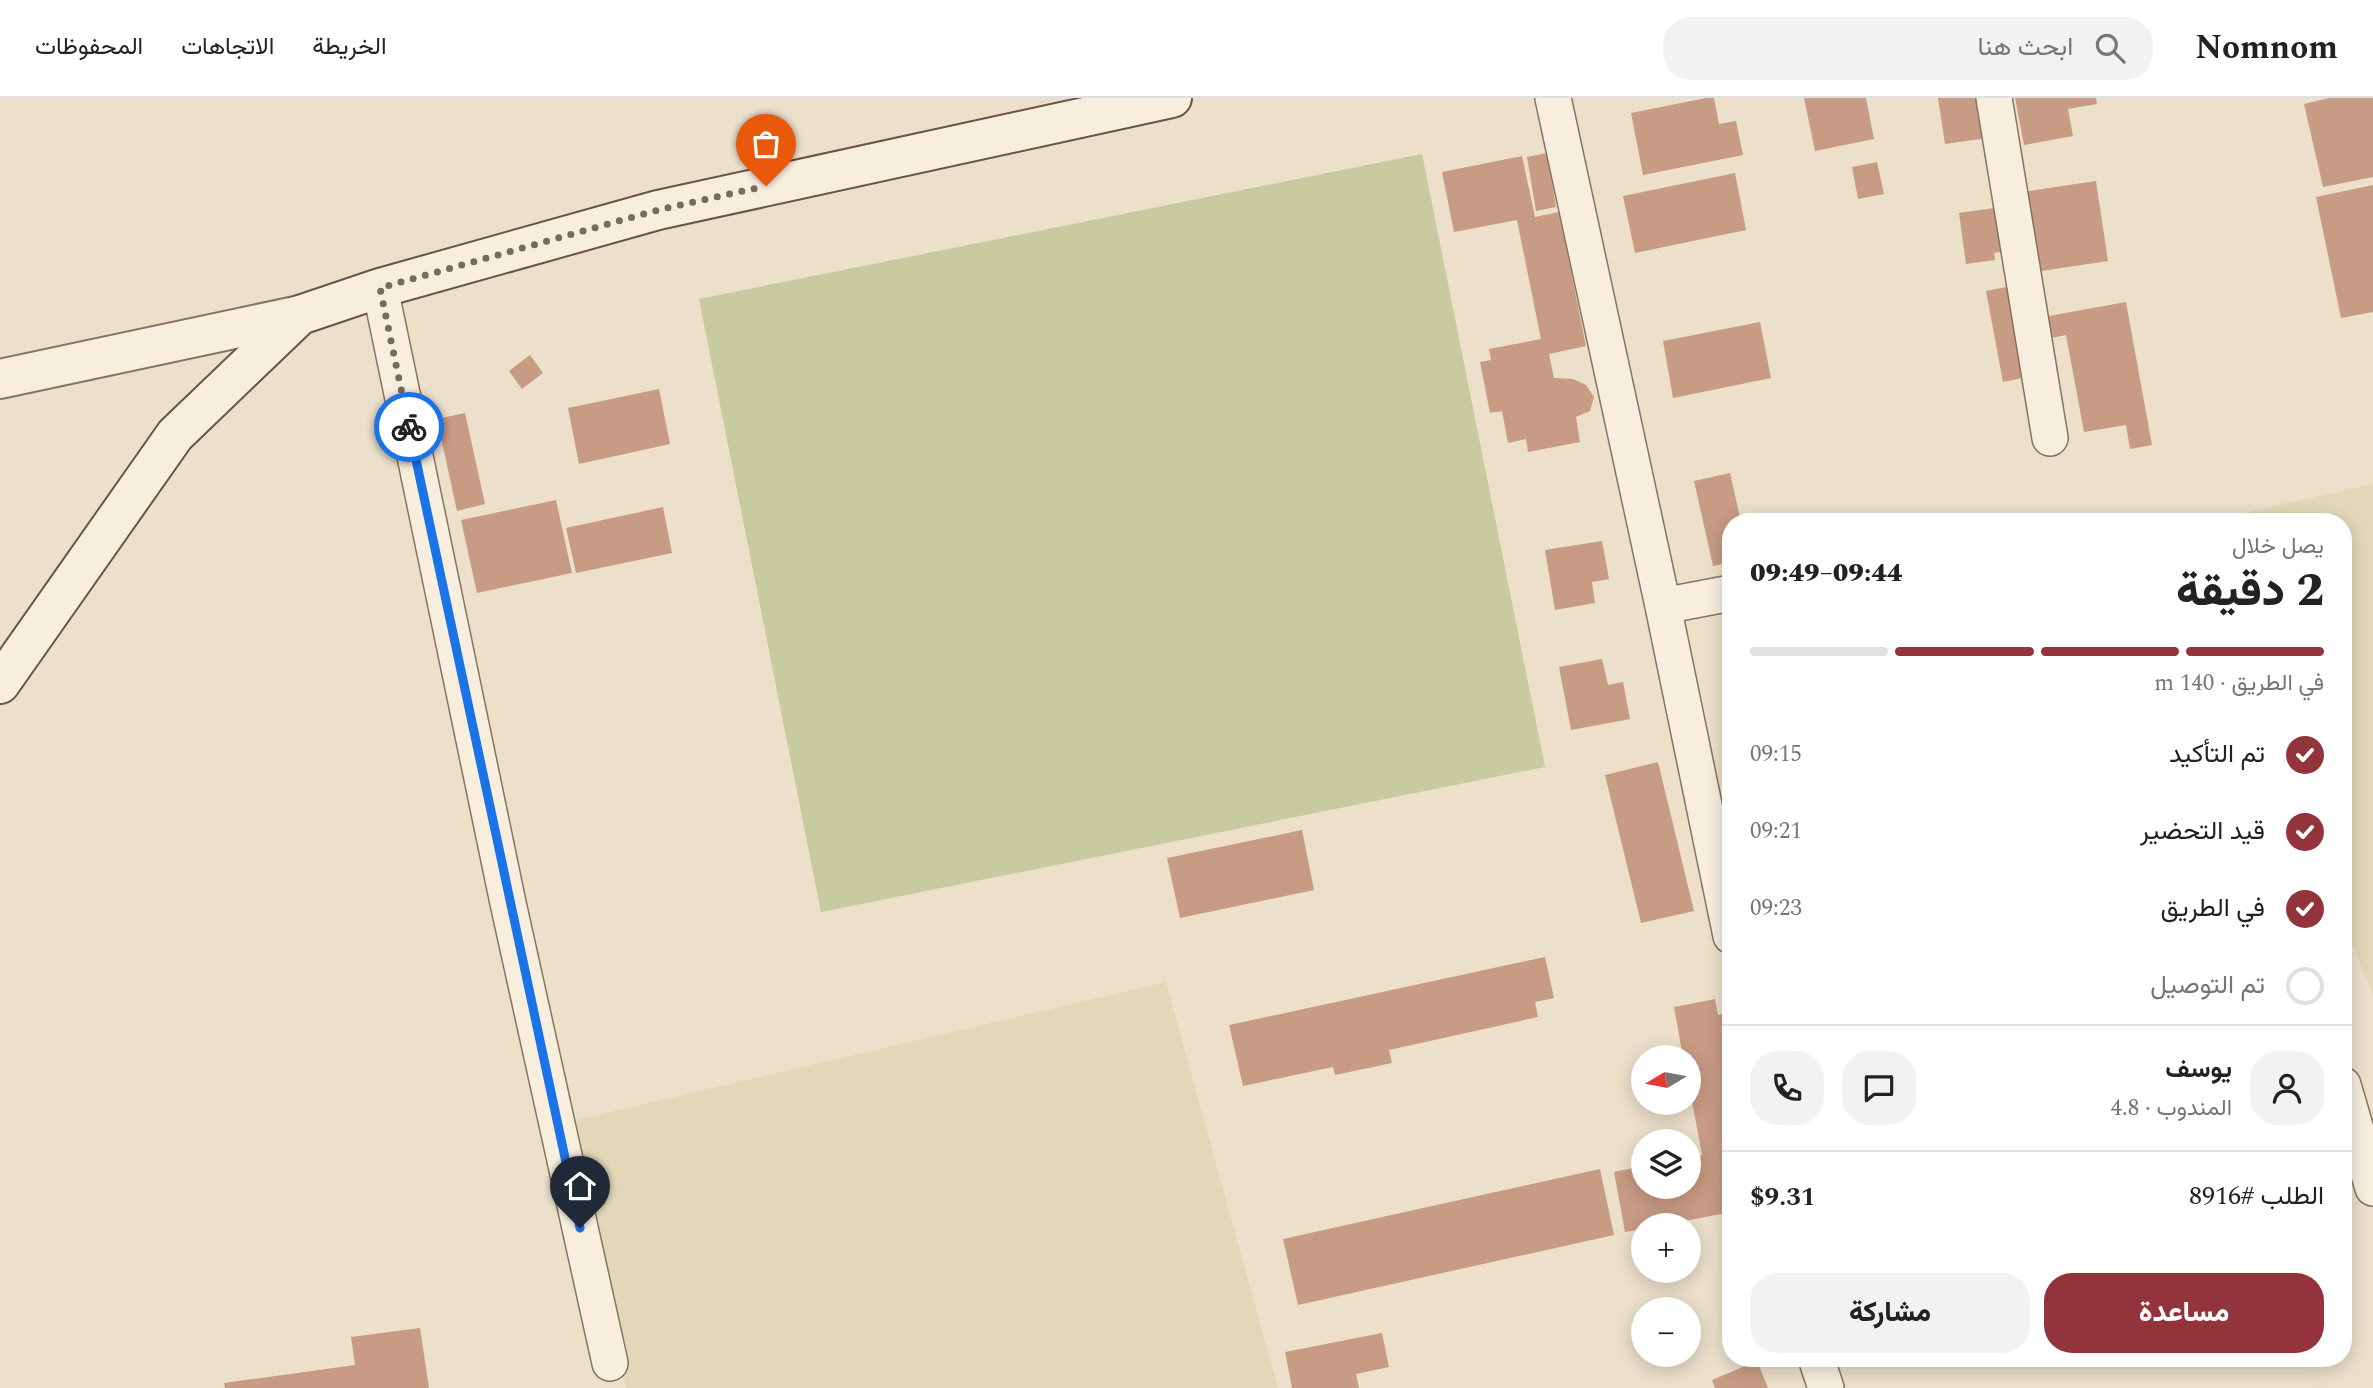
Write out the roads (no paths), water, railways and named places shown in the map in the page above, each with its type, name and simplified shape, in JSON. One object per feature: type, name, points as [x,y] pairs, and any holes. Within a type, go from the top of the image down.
[{"type":"main road","points":[[0,379],[300,315],[380,288],[658,210],[1172,98]]},
{"type":"main road","points":[[0,684],[175,435],[300,315]]},
{"type":"street","points":[[1553,98],[1722,892]]},
{"type":"street","points":[[1994,98],[2050,438]]},
{"type":"street","points":[[380,288],[505,889],[610,1363]]},
{"type":"street","points":[[1663,606],[1722,595]]},
{"type":"street","points":[[2352,1116],[2373,1188]]},
{"type":"street","points":[[1819,1367],[1826,1388]]}]
